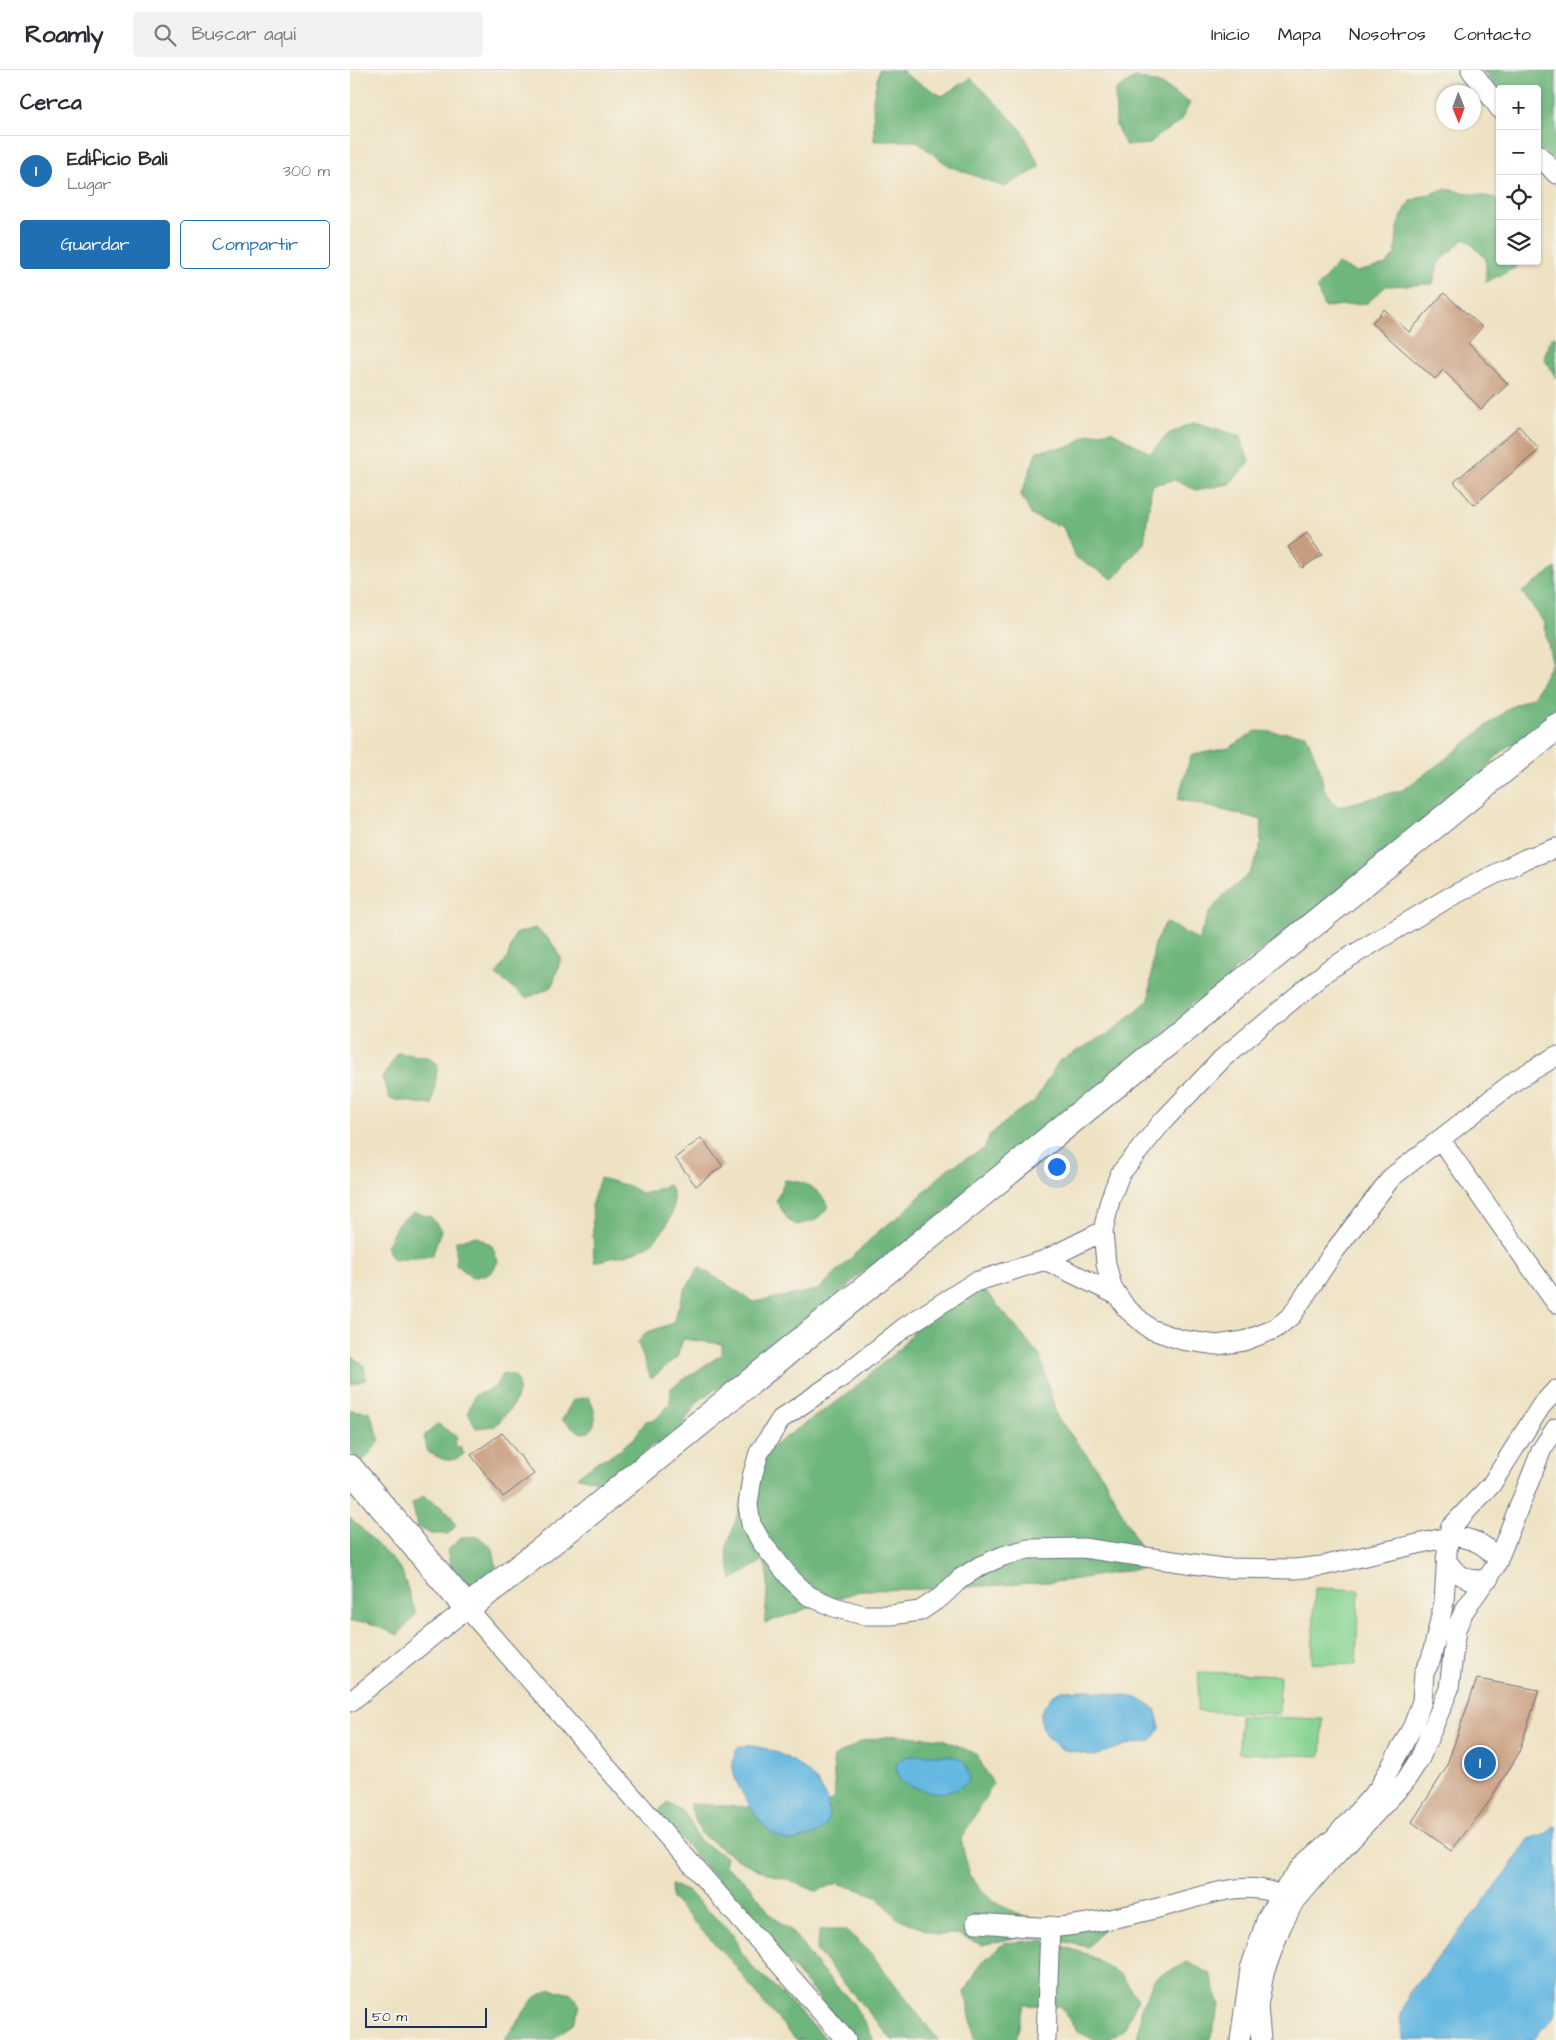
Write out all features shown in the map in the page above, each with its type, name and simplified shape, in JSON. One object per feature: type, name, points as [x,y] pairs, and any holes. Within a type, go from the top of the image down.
[{"type":"street","points":[[1471,70],[1496,104]]},
{"type":"street","points":[[1541,157],[1556,174]]},
{"type":"street","points":[[350,1702],[591,1512],[1556,727]]},
{"type":"street","points":[[1556,848],[1525,859],[1448,898],[1328,970],[1223,1058],[1163,1122],[1120,1174],[1110,1200],[1104,1231],[1106,1264],[1112,1287],[1126,1308],[1150,1329],[1182,1340],[1217,1345],[1244,1341],[1275,1329],[1292,1315],[1333,1254],[1392,1177],[1516,1080],[1556,1056]]},
{"type":"street","points":[[1440,1139],[1556,1303]]},
{"type":"street","points":[[1104,1231],[1045,1260],[975,1282],[905,1327],[842,1377],[781,1419],[759,1453],[752,1477],[748,1505],[751,1524],[762,1543],[792,1580],[809,1596],[834,1607],[863,1614],[891,1615],[920,1610],[941,1597],[961,1578],[980,1566],[1003,1556],[1028,1549],[1083,1548],[1222,1568],[1295,1569],[1322,1566],[1448,1538],[1461,1537],[1486,1547],[1498,1560]]},
{"type":"street","points":[[1045,1260],[1117,1295]]},
{"type":"street","points":[[1240,2040],[1258,2006],[1264,1973],[1280,1927],[1287,1899],[1302,1866],[1333,1839],[1386,1776],[1404,1747],[1420,1711],[1424,1673],[1431,1659],[1444,1602],[1448,1538],[1455,1520],[1491,1485],[1541,1406],[1556,1390]]},
{"type":"street","points":[[1287,1899],[1321,1870],[1404,1783],[1431,1735],[1448,1692],[1456,1629],[1464,1611],[1489,1578],[1498,1560],[1542,1449],[1556,1428]]},
{"type":"street","points":[[350,1468],[467,1608],[846,2040]]},
{"type":"street","points":[[1446,1558],[1454,1571],[1465,1578],[1478,1580],[1489,1578]]},
{"type":"street","points":[[1431,1659],[1451,1665]]},
{"type":"street","points":[[1423,1685],[1436,1693],[1448,1692]]},
{"type":"street","points":[[976,1923],[1066,1926],[1140,1912],[1227,1889],[1246,1889],[1287,1899]]},
{"type":"street","points":[[1046,2040],[1050,1926]]},
{"type":"street","points":[[1251,2017],[1261,2040]]},
{"type":"green space","points":[[879,70],[903,70],[904,74],[942,96],[971,78],[1022,130],[1040,167],[1004,187],[949,166],[916,141],[874,141],[873,99]]},
{"type":"green space","points":[[1482,70],[1556,70],[1556,161],[1541,150],[1541,85],[1496,85],[1496,87]]},
{"type":"green space","points":[[1136,77],[1162,85],[1190,103],[1180,122],[1157,136],[1150,144],[1126,146],[1116,125],[1115,91]]},
{"type":"green space","points":[[1444,189],[1496,198],[1496,265],[1515,265],[1515,268],[1486,282],[1486,259],[1465,238],[1438,263],[1433,284],[1386,286],[1367,303],[1324,307],[1317,288],[1337,264],[1356,272],[1386,265],[1395,254],[1398,224],[1410,201]]},
{"type":"green space","points":[[1551,337],[1556,338],[1556,378],[1544,358]]},
{"type":"green space","points":[[1195,422],[1240,436],[1250,463],[1229,484],[1196,490],[1174,480],[1152,485],[1144,543],[1113,579],[1075,557],[1063,527],[1032,516],[1021,495],[1037,451],[1072,446],[1087,435],[1111,431],[1150,453],[1168,434]]},
{"type":"green space","points":[[1556,568],[1556,711],[1553,714],[1518,744],[1508,746],[1492,761],[1486,770],[1277,941],[1234,970],[1229,979],[1205,998],[1191,1003],[1187,1016],[882,1262],[860,1274],[840,1295],[791,1329],[785,1342],[697,1402],[679,1431],[665,1442],[652,1445],[620,1479],[598,1481],[577,1477],[598,1461],[611,1456],[634,1438],[646,1421],[656,1419],[670,1404],[671,1388],[722,1354],[722,1344],[683,1339],[677,1357],[651,1379],[638,1343],[645,1333],[673,1323],[684,1291],[699,1267],[754,1302],[818,1290],[880,1230],[902,1214],[947,1169],[984,1149],[990,1135],[1017,1112],[1034,1102],[1059,1061],[1111,1032],[1149,1000],[1154,944],[1166,922],[1198,940],[1209,913],[1224,895],[1249,874],[1260,850],[1262,820],[1178,799],[1191,755],[1229,748],[1256,731],[1306,734],[1320,769],[1324,789],[1337,807],[1403,790],[1509,708],[1534,696],[1552,662],[1543,621],[1522,592]]},
{"type":"green space","points":[[535,928],[550,940],[561,958],[552,987],[526,998],[496,975],[507,959],[515,934]]},
{"type":"green space","points":[[398,1053],[428,1057],[438,1064],[432,1105],[390,1099],[382,1078]]},
{"type":"green space","points":[[600,1178],[629,1186],[643,1194],[669,1185],[673,1197],[673,1210],[664,1230],[648,1245],[629,1254],[594,1262],[592,1203]]},
{"type":"green space","points":[[785,1180],[799,1182],[811,1187],[817,1191],[828,1208],[816,1220],[797,1225],[789,1221],[776,1201]]},
{"type":"green space","points":[[414,1212],[431,1217],[441,1230],[432,1256],[394,1260],[386,1247],[398,1223]]},
{"type":"green space","points":[[476,1236],[492,1246],[498,1262],[491,1273],[472,1278],[456,1264],[456,1241]]},
{"type":"green space","points":[[963,1287],[987,1293],[1040,1356],[1057,1417],[1103,1476],[1150,1567],[1064,1581],[936,1589],[862,1590],[765,1623],[768,1577],[764,1560],[732,1580],[726,1550],[756,1458],[846,1395],[900,1348],[927,1314]]},
{"type":"green space","points":[[350,1355],[364,1365],[366,1380],[350,1384]]},
{"type":"green space","points":[[504,1373],[515,1376],[518,1383],[517,1396],[514,1403],[495,1426],[476,1428],[468,1412],[475,1395],[494,1388]]},
{"type":"green space","points":[[589,1397],[594,1410],[594,1424],[589,1432],[581,1433],[562,1420],[573,1400]]},
{"type":"green space","points":[[350,1410],[370,1412],[380,1441],[362,1462],[350,1453]]},
{"type":"green space","points":[[438,1424],[457,1437],[454,1445],[461,1448],[464,1454],[454,1459],[446,1460],[428,1452],[424,1436]]},
{"type":"green space","points":[[423,1496],[449,1514],[456,1526],[448,1534],[431,1534],[418,1527],[412,1504]]},
{"type":"green space","points":[[350,1517],[401,1569],[416,1614],[398,1635],[367,1622],[350,1622]]},
{"type":"green space","points":[[478,1536],[493,1549],[497,1571],[481,1583],[470,1586],[454,1575],[447,1551],[461,1537]]},
{"type":"green space","points":[[1315,1588],[1359,1590],[1356,1665],[1312,1663]]},
{"type":"green space","points":[[1199,1672],[1280,1675],[1279,1714],[1197,1711]]},
{"type":"green space","points":[[1240,1716],[1323,1719],[1321,1756],[1239,1753]]},
{"type":"green space","points":[[895,1735],[943,1739],[976,1754],[993,1784],[961,1839],[969,1875],[992,1901],[1022,1916],[1104,1929],[1088,1947],[1042,1937],[1018,1937],[982,1945],[956,1934],[937,1935],[897,1918],[877,1896],[838,1883],[817,1891],[759,1870],[726,1852],[701,1834],[689,1804],[818,1811],[835,1797],[833,1758],[862,1741]]},
{"type":"green space","points":[[667,1802],[682,1811],[690,1821],[695,1834],[704,1844],[726,1857],[724,1865],[749,1885],[771,1915],[792,1931],[819,1968],[853,2003],[874,2040],[855,2040],[658,1812]]},
{"type":"green space","points":[[671,1884],[687,1891],[734,1935],[740,1950],[755,1970],[773,1985],[827,2040],[796,2040],[761,2000],[733,1963],[672,1899]]},
{"type":"green space","points":[[820,1930],[846,1930],[870,1952],[938,2040],[892,2040],[816,1950]]},
{"type":"green space","points":[[1043,1940],[1087,1954],[1121,1975],[1138,1999],[1124,2029],[1107,2040],[1095,2040],[1078,2032],[1060,2006],[1024,2005],[1016,2040],[975,2040],[965,1992],[980,1964],[1004,1943]]},
{"type":"green space","points":[[1187,1962],[1210,1973],[1220,2005],[1210,2040],[1137,2040],[1142,2006],[1155,1978]]},
{"type":"green space","points":[[551,1989],[572,1994],[580,2006],[574,2022],[553,2040],[504,2040],[534,1998]]},
{"type":"water","points":[[1088,1690],[1137,1698],[1155,1709],[1160,1727],[1151,1741],[1126,1745],[1094,1756],[1061,1749],[1045,1735],[1040,1717],[1043,1708],[1052,1696],[1062,1691]]},
{"type":"water","points":[[739,1746],[753,1746],[783,1755],[807,1772],[817,1782],[828,1806],[827,1822],[819,1832],[792,1841],[777,1836],[764,1826],[750,1806],[734,1773],[733,1760]]},
{"type":"water","points":[[947,1755],[960,1759],[968,1771],[969,1781],[952,1791],[944,1792],[927,1791],[901,1782],[896,1770],[897,1763],[905,1757]]},
{"type":"water","points":[[1556,1826],[1556,2015],[1533,2040],[1404,2040],[1400,2019],[1409,1993],[1506,1874],[1529,1839],[1547,1833]]},
{"type":"building","points":[[1444,293],[1482,327],[1468,343],[1508,384],[1481,409],[1443,370],[1435,379],[1372,323],[1384,309],[1409,332]]},
{"type":"building","points":[[1519,426],[1539,450],[1474,505],[1454,482]]},
{"type":"building","points":[[1307,533],[1322,555],[1302,568],[1288,547]]},
{"type":"building","points":[[701,1138],[723,1166],[696,1186],[675,1158]]},
{"type":"building","points":[[502,1433],[534,1474],[503,1497],[471,1455]]},
{"type":"building","points":[[1477,1679],[1539,1690],[1518,1755],[1484,1809],[1451,1851],[1412,1822],[1445,1770]]},
{"type":"place","name":"Edificio Bali","points":[[1480,1763]]}]
